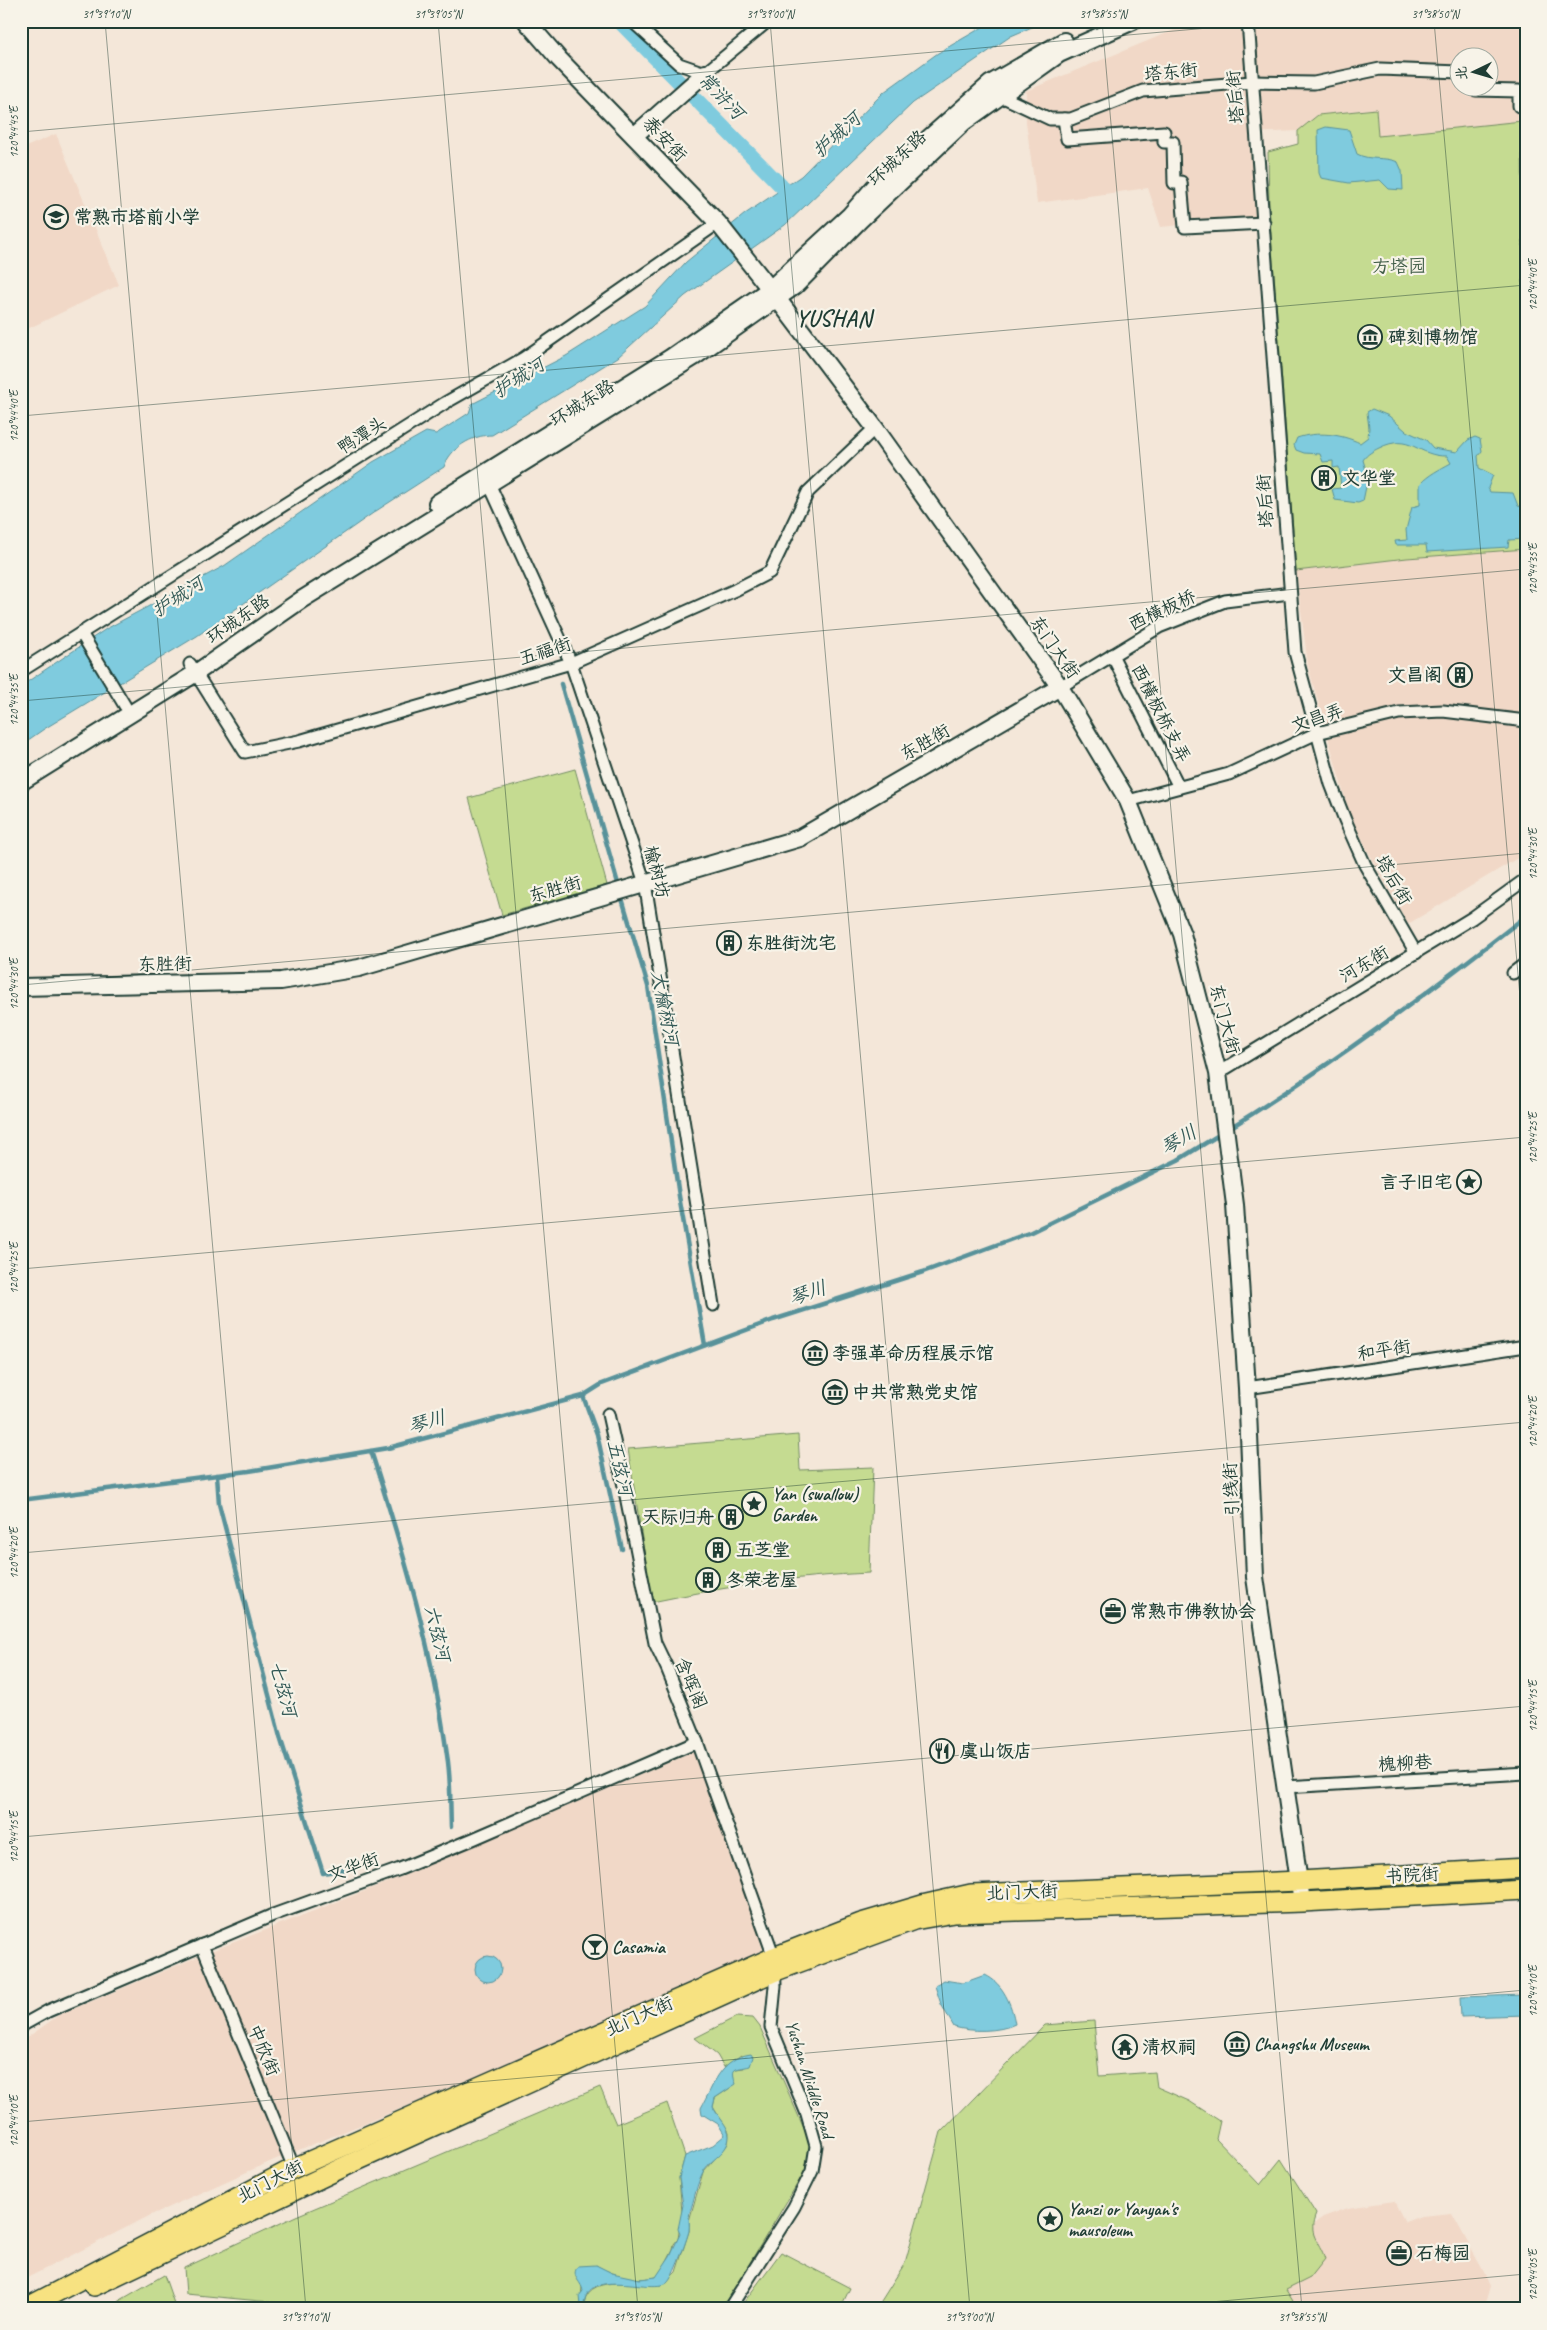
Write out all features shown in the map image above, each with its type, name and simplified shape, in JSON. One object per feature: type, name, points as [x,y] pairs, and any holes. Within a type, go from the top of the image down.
[{"type":"main road","name":"书院街","points":[[1299,1881],[1526,1868]]},
{"type":"main road","name":"北门大街","points":[[50,2309],[352,2163],[861,1923],[922,1905],[971,1894],[1299,1881]]},
{"type":"main road","name":"书院街","points":[[1302,1902],[1526,1890]]},
{"type":"main road","name":"北门大街","points":[[24,2309],[294,2168],[774,1965],[914,1920],[954,1913],[1302,1902]]},
{"type":"street","name":"泰安街","points":[[526,21],[559,59],[718,223],[774,294]]},
{"type":"street","points":[[632,21],[679,64],[705,73]]},
{"type":"street","points":[[634,136],[705,73],[768,21]]},
{"type":"street","name":"环城东路","points":[[21,782],[486,478],[694,357],[774,294],[796,285],[860,220],[996,90],[1051,46],[1108,21]]},
{"type":"street","name":"环城东路","points":[[996,90],[1059,54],[1133,21]]},
{"type":"street","name":"塔后街","points":[[1248,21],[1290,593],[1296,652],[1331,784],[1364,865],[1416,953]]},
{"type":"street","name":"塔东街","points":[[996,90],[1050,119],[1064,119],[1091,113],[1144,91],[1252,82],[1314,83],[1380,69],[1450,72]]},
{"type":"street","points":[[1500,91],[1519,91],[1520,106],[1526,106]]},
{"type":"street","points":[[1064,119],[1067,139],[1164,132],[1164,142],[1173,142],[1174,182],[1181,182],[1186,227],[1264,223]]},
{"type":"street","name":"鸭潭头","points":[[21,671],[445,403],[524,358],[718,223]]},
{"type":"street","name":"东门大街","points":[[774,294],[875,428],[1060,687],[1128,800],[1182,934],[1218,1073]]},
{"type":"street","name":"五福街","points":[[193,668],[245,752],[299,742],[571,664],[736,590],[770,572],[808,492],[875,428]]},
{"type":"street","name":"榆树坊","points":[[486,478],[571,664],[639,885],[713,1305]]},
{"type":"street","name":"西横板桥","points":[[1060,687],[1159,627],[1225,601],[1290,593]]},
{"type":"street","points":[[81,633],[125,706]]},
{"type":"street","name":"西横板桥支弄","points":[[1112,655],[1179,787]]},
{"type":"street","name":"环城东路","points":[[21,772],[125,706],[193,668]]},
{"type":"street","name":"东胜街","points":[[21,987],[281,981],[359,968],[800,838],[1060,687]]},
{"type":"street","name":"文昌弄","points":[[1128,800],[1229,774],[1317,733],[1399,713],[1443,711],[1526,721]]},
{"type":"street","name":"河东街","points":[[1218,1073],[1472,918],[1526,880]]},
{"type":"street","points":[[1514,973],[1526,963]]},
{"type":"street","name":"引线街","points":[[1218,1073],[1235,1204],[1247,1388],[1255,1577],[1302,1902]]},
{"type":"street","name":"和平街","points":[[1247,1388],[1526,1346]]},
{"type":"street","name":"含晖阁","points":[[608,1414],[655,1643],[697,1742],[774,1965]]},
{"type":"street","name":"文华街","points":[[21,2026],[48,2010],[273,1915],[400,1869],[697,1742]]},
{"type":"street","name":"槐柳巷","points":[[1285,1787],[1526,1773]]},
{"type":"street","name":"中欣街","points":[[202,1945],[294,2168]]},
{"type":"street","name":"Yushan Middle Road","points":[[729,2309],[794,2207],[812,2171],[816,2146],[807,2114],[772,2027],[775,1986],[774,1965]]},
{"type":"shaded area","points":[[1196,21],[1526,21],[1526,299],[1523,299],[1478,126],[1378,136],[1376,109],[1318,115],[1298,131],[1249,133],[1259,217],[1161,227],[1148,188],[1037,203],[1026,122],[1026,91]]},
{"type":"shaded area","name":"常熟市塔前小学","points":[[56,134],[119,285],[21,332],[21,149]]},
{"type":"shaded area","points":[[1526,549],[1526,853],[1408,924],[1349,812],[1308,666],[1296,571],[1407,558]]},
{"type":"shaded area","points":[[694,1752],[727,1831],[764,1954],[479,2077],[274,2160],[151,2215],[21,2281],[21,2042],[59,2015],[209,1952],[403,1876]]},
{"type":"shaded area","name":"石梅园","points":[[1394,2201],[1405,2222],[1421,2216],[1452,2213],[1479,2262],[1490,2287],[1486,2301],[1478,2309],[1298,2309],[1285,2290],[1310,2278],[1321,2248],[1314,2237],[1311,2226],[1323,2217],[1348,2208]]},
{"type":"green space","name":"方塔园","points":[[1376,109],[1378,136],[1522,121],[1523,299],[1526,299],[1526,549],[1407,558],[1296,571],[1269,207],[1268,152],[1298,144],[1298,131],[1318,115]]},
{"type":"green space","points":[[575,769],[607,885],[502,915],[469,798]]},
{"type":"green space","name":"Yan (swallow) Garden","points":[[798,1435],[800,1470],[873,1467],[869,1573],[760,1583],[652,1602],[628,1449]]},
{"type":"green space","points":[[736,2017],[753,2018],[760,2027],[808,2138],[811,2150],[805,2171],[722,2309],[584,2309],[586,2297],[592,2289],[614,2283],[662,2285],[676,2272],[689,2231],[689,2221],[703,2172],[728,2144],[729,2132],[713,2107],[715,2098],[733,2086],[733,2072],[736,2069],[744,2068],[741,2055],[724,2067],[717,2055],[695,2038]]},
{"type":"green space","points":[[1094,2021],[1099,2076],[1155,2072],[1157,2087],[1189,2101],[1220,2121],[1216,2139],[1260,2185],[1281,2159],[1316,2214],[1313,2233],[1325,2259],[1310,2278],[1286,2290],[1298,2309],[876,2309],[905,2263],[941,2132],[1045,2025]]},
{"type":"green space","points":[[600,2087],[616,2124],[667,2103],[685,2156],[679,2178],[682,2212],[678,2239],[660,2274],[656,2277],[641,2279],[625,2277],[596,2265],[582,2287],[580,2307],[577,2309],[307,2309],[281,2303],[186,2294],[184,2268],[296,2216]]},
{"type":"green space","points":[[781,2252],[850,2288],[840,2309],[739,2309]]},
{"type":"green space","points":[[164,2275],[176,2309],[105,2309]]},
{"type":"water","name":"护城河","points":[[987,21],[1046,21],[1011,36],[913,103],[785,225],[685,296],[618,357],[492,435],[477,437],[463,444],[451,454],[444,467],[376,511],[197,636],[21,745],[21,686],[106,629],[224,566],[373,462],[426,432],[436,434],[469,413],[472,404],[566,356],[645,306],[686,262],[745,214],[801,176],[884,92],[938,53],[988,24]]},
{"type":"water","points":[[1326,127],[1349,130],[1357,154],[1398,162],[1402,171],[1403,190],[1389,189],[1380,180],[1349,183],[1321,178],[1319,173],[1318,130]]},
{"type":"water","points":[[1372,409],[1389,416],[1406,431],[1426,440],[1433,448],[1457,452],[1468,440],[1475,437],[1480,439],[1482,451],[1478,456],[1479,468],[1493,475],[1488,488],[1490,492],[1513,493],[1518,506],[1526,508],[1526,539],[1509,540],[1508,547],[1427,552],[1426,545],[1396,545],[1395,541],[1407,540],[1406,530],[1412,507],[1420,505],[1420,484],[1430,475],[1451,463],[1447,456],[1428,453],[1407,444],[1390,444],[1368,454],[1363,460],[1368,477],[1363,501],[1358,503],[1335,500],[1332,489],[1341,488],[1339,467],[1333,468],[1333,461],[1323,462],[1320,454],[1304,453],[1296,450],[1294,445],[1297,438],[1321,434],[1345,437],[1360,443],[1368,437],[1367,412]]},
{"type":"water","points":[[488,1956],[497,1960],[501,1969],[497,1978],[488,1982],[479,1978],[475,1969],[479,1960]]},
{"type":"water","points":[[985,1975],[997,1983],[1006,1995],[1012,2009],[1015,2024],[1001,2029],[985,2030],[968,2030],[954,2027],[941,2004],[935,1986],[944,1980],[963,1983]]},
{"type":"water","points":[[1526,1995],[1526,2015],[1461,2017],[1460,1997]]},
{"type":"water","points":[[751,2054],[753,2057],[750,2066],[734,2071],[736,2084],[715,2098],[713,2107],[727,2129],[728,2142],[723,2151],[706,2167],[701,2176],[689,2214],[688,2235],[670,2280],[667,2283],[658,2285],[605,2284],[594,2288],[586,2295],[584,2309],[577,2309],[580,2306],[579,2296],[583,2291],[575,2273],[578,2266],[596,2265],[612,2273],[640,2279],[656,2277],[670,2256],[680,2234],[678,2229],[683,2205],[679,2178],[685,2156],[713,2145],[725,2135],[718,2124],[702,2114],[701,2108],[714,2082],[725,2067],[740,2057]]},
{"type":"waterway","name":"常浒河","points":[[619,21],[795,200]]},
{"type":"waterway","name":"大榆树河","points":[[561,684],[619,887]]},
{"type":"waterway","name":"大榆树河","points":[[621,895],[648,986],[679,1196],[705,1345]]},
{"type":"waterway","name":"琴川","points":[[1228,1129],[1267,1105],[1380,1027],[1526,916]]},
{"type":"waterway","name":"琴川","points":[[21,1500],[249,1471],[388,1448],[583,1396],[602,1384],[773,1320],[923,1272],[1031,1232],[1178,1160],[1222,1133]]},
{"type":"waterway","name":"五弦河","points":[[583,1396],[597,1434],[622,1549]]},
{"type":"waterway","name":"六弦河","points":[[371,1451],[416,1601],[434,1678],[448,1764],[451,1827]]},
{"type":"waterway","name":"七弦河","points":[[217,1475],[219,1504],[280,1737],[323,1873],[359,1867]]},
{"type":"place","name":"常熟市塔前小学","points":[[56,217]]},
{"type":"place","name":"碑刻博物馆","points":[[1370,337]]},
{"type":"place","name":"文华堂","points":[[1324,478]]},
{"type":"place","name":"文昌阁","points":[[1460,675]]},
{"type":"place","name":"东胜街沈宅","points":[[729,943]]},
{"type":"place","name":"言子旧宅","points":[[1469,1182]]},
{"type":"place","name":"李强革命历程展示馆","points":[[815,1353]]},
{"type":"place","name":"中共常熟党史馆","points":[[835,1392]]},
{"type":"place","name":"Yan (swallow) Garden","points":[[754,1504]]},
{"type":"place","name":"天际归舟","points":[[731,1517]]},
{"type":"place","name":"五芝堂","points":[[718,1550]]},
{"type":"place","name":"冬荣老屋","points":[[708,1580]]},
{"type":"place","name":"常熟市佛教协会","points":[[1113,1611]]},
{"type":"place","name":"虞山饭店","points":[[942,1751]]},
{"type":"place","name":"Casamia","points":[[595,1947]]},
{"type":"place","name":"Changshu Museum","points":[[1237,2044]]},
{"type":"place","name":"清权祠","points":[[1125,2047]]},
{"type":"place","name":"Yanzi or Yanyan's mausoleum","points":[[1050,2219]]},
{"type":"place","name":"石梅园","points":[[1399,2253]]},
{"type":"district","name":"YUSHAN","points":[[834,319]]}]
